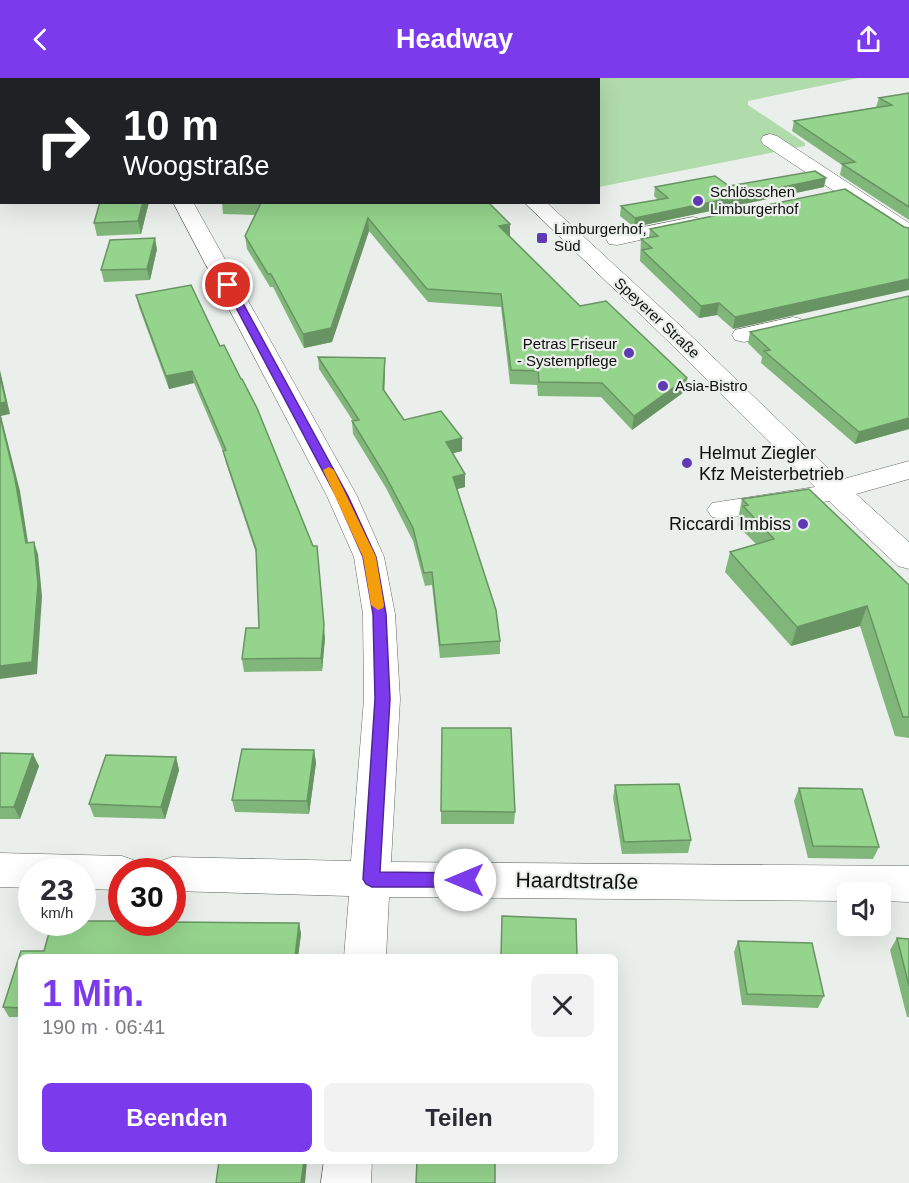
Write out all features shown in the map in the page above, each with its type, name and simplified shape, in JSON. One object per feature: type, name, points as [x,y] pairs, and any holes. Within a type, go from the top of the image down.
[{"type":"street","points":[[770,140],[909,232]]},
{"type":"street","points":[[822,196],[845,191]]},
{"type":"street","points":[[184,204],[342,496],[369,557],[380,614],[382,699],[372,879],[365,954]]},
{"type":"street","name":"Speyerer Straße","points":[[536,204],[909,559]]},
{"type":"street","points":[[617,239],[708,220]]},
{"type":"street","points":[[744,334],[810,320]]},
{"type":"street","points":[[722,510],[812,496],[909,470]]},
{"type":"street","points":[[0,870],[18,870]]},
{"type":"street","name":"Haardtstraße","points":[[186,874],[372,879],[909,884]]},
{"type":"street","points":[[346,1183],[348,1164]]},
{"type":"green space","points":[[600,78],[858,78],[748,101],[748,105],[805,143],[805,146],[600,187]]},
{"type":"building","points":[[909,93],[909,207],[842,164],[855,162],[794,121],[892,105],[879,98]]},
{"type":"building","points":[[815,171],[826,178],[635,218],[621,206],[668,198],[655,187],[698,179],[715,176],[729,186]]},
{"type":"building","points":[[845,189],[909,228],[909,279],[735,317],[719,303],[701,306],[642,250],[652,248],[641,239],[658,236],[650,229]]},
{"type":"building","points":[[99,204],[142,204],[138,221],[94,223]]},
{"type":"building","points":[[261,204],[490,204],[510,224],[499,226],[580,306],[606,301],[687,378],[634,416],[602,383],[539,382],[538,371],[511,370],[501,294],[427,289],[368,218],[331,328],[303,334],[271,274],[268,274],[245,236]]},
{"type":"building","points":[[155,238],[147,269],[101,270],[110,240]]},
{"type":"building","points":[[191,285],[220,346],[224,345],[257,408],[313,546],[317,546],[324,625],[321,658],[242,659],[246,628],[259,628],[256,549],[223,451],[226,450],[192,371],[166,376],[136,295]]},
{"type":"building","points":[[909,296],[909,418],[859,432],[764,351],[770,350],[750,332]]},
{"type":"building","points":[[318,357],[385,358],[383,389],[404,420],[441,411],[462,438],[446,442],[465,474],[453,477],[496,610],[500,641],[440,645],[432,572],[424,573],[413,528],[385,475],[352,421],[359,420]]},
{"type":"building","points":[[0,376],[6,402],[0,403]]},
{"type":"building","points":[[0,416],[15,479],[26,543],[34,542],[38,584],[32,662],[0,666]]},
{"type":"building","points":[[809,489],[909,585],[909,717],[903,717],[867,606],[797,627],[730,552],[774,539],[743,506],[748,505],[742,499]]},
{"type":"building","points":[[442,728],[511,728],[515,812],[441,811]]},
{"type":"building","points":[[242,749],[314,750],[307,801],[232,800]]},
{"type":"building","points":[[0,753],[33,754],[14,807],[0,807]]},
{"type":"building","points":[[106,755],[176,757],[161,807],[89,804]]},
{"type":"building","points":[[679,784],[691,840],[624,842],[615,785]]},
{"type":"building","points":[[799,788],[862,789],[879,847],[813,846]]},
{"type":"building","points":[[502,916],[576,919],[577,954],[501,954]]},
{"type":"building","points":[[96,921],[108,921],[108,936],[186,936],[186,922],[299,923],[295,954],[20,954],[21,951],[44,951],[48,936],[96,936]]},
{"type":"building","points":[[897,938],[909,939],[909,986]]},
{"type":"building","points":[[738,941],[812,943],[824,996],[747,994]]},
{"type":"building","points":[[18,960],[18,1008],[3,1007]]},
{"type":"building","points":[[219,1164],[304,1164],[301,1183],[216,1183]]},
{"type":"building","points":[[417,1164],[495,1164],[495,1183],[416,1183]]},
{"type":"slow traffic","points":[[329,470],[369,557],[378,605]]},
{"type":"place","name":"Schlösschen Limburgerhof","points":[[698,201]]},
{"type":"place","name":"Limburgerhof, Süd","points":[[542,238]]},
{"type":"place","name":"Petras Friseur - Systempflege","points":[[629,353]]},
{"type":"place","name":"Asia-Bistro","points":[[663,386]]},
{"type":"place","name":"Helmut Ziegler Kfz Meisterbetrieb","points":[[687,463]]},
{"type":"place","name":"Riccardi Imbiss","points":[[803,524]]},
{"type":"route","points":[[228,285],[342,496],[369,557],[380,614],[382,699],[372,879],[465,880]]}]
